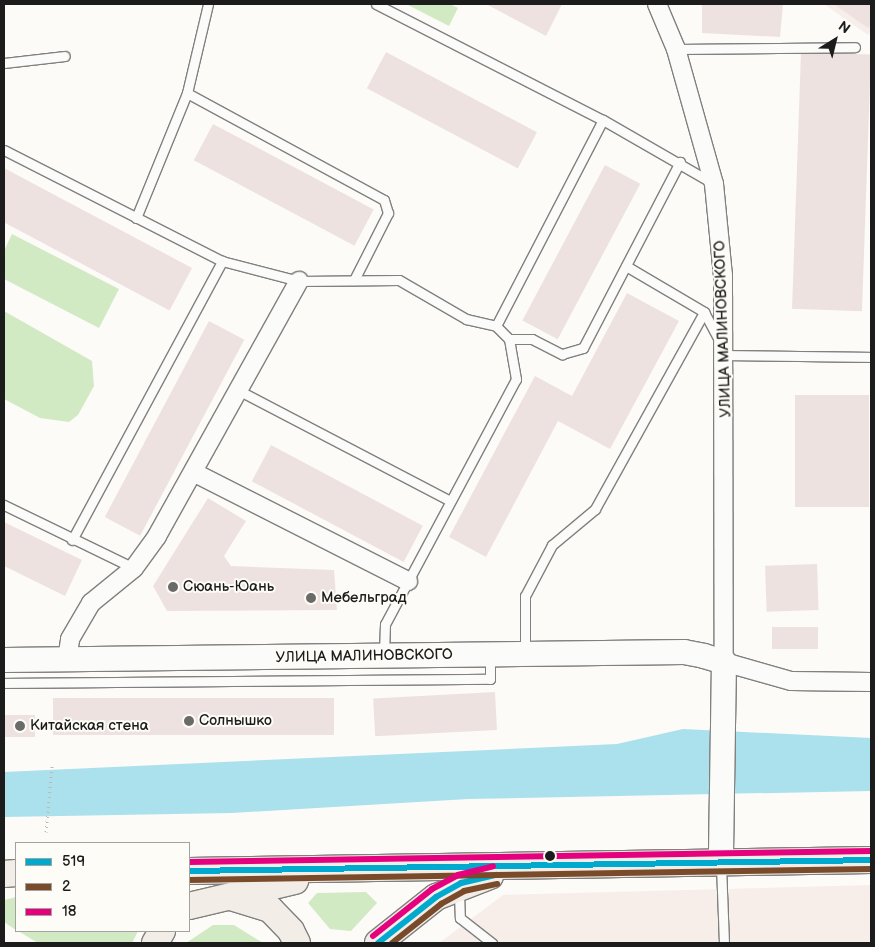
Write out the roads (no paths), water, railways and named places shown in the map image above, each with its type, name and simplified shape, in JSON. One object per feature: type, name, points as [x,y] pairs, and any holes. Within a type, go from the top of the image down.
[{"type":"main road","name":"УЛИЦА МАЛИНОВСКОГО","points":[[4,660],[66,670],[384,656],[684,652],[724,662]]},
{"type":"main road","points":[[721,863],[724,662]]},
{"type":"main road","points":[[190,871],[871,860]]},
{"type":"main road","points":[[391,941],[436,897],[461,883],[552,866]]},
{"type":"main road","points":[[190,906],[224,896],[378,868]]},
{"type":"main road","points":[[190,888],[224,896],[247,898],[270,909],[291,931],[297,943]]},
{"type":"street","name":"УЛИЦА МАЛИНОВСКОГО","points":[[657,4],[676,49],[714,184],[727,355],[724,662],[790,682],[871,682]]},
{"type":"street","points":[[66,670],[70,640],[91,603],[134,568],[195,474],[299,282]]},
{"type":"street","points":[[195,474],[408,581]]},
{"type":"lane","points":[[136,218],[187,93],[208,4]]},
{"type":"lane","points":[[376,4],[603,120],[680,162],[714,184]]},
{"type":"lane","points":[[676,49],[855,47]]},
{"type":"lane","points":[[4,63],[65,56]]},
{"type":"lane","points":[[187,93],[384,200],[388,213],[354,280]]},
{"type":"lane","points":[[496,326],[603,120]]},
{"type":"lane","points":[[4,150],[222,261],[299,282],[398,280],[466,319],[496,326],[509,339],[516,379],[385,624],[384,656]]},
{"type":"lane","points":[[509,339],[532,339],[562,354],[583,348],[680,162]]},
{"type":"lane","points":[[72,540],[222,261]]},
{"type":"lane","points":[[626,266],[704,312],[727,355],[871,357]]},
{"type":"lane","points":[[525,654],[525,596],[552,545],[594,509],[704,312]]},
{"type":"lane","points":[[240,390],[450,501]]},
{"type":"lane","points":[[4,505],[72,540],[134,568]]},
{"type":"lane","points":[[4,683],[66,670],[490,679],[490,654]]},
{"type":"lane","points":[[721,863],[724,943]]},
{"type":"lane","points":[[461,883],[456,902],[460,918],[492,943]]},
{"type":"water","points":[[683,729],[871,738],[871,791],[468,799],[232,813],[4,817],[4,772],[617,744]]},
{"type":"place","name":"Сюань-Юань","points":[[173,587]]},
{"type":"place","name":"Мебельград","points":[[311,598]]},
{"type":"place","name":"Солнышко","points":[[189,721]]},
{"type":"place","name":"Китайская стена","points":[[20,726]]}]
